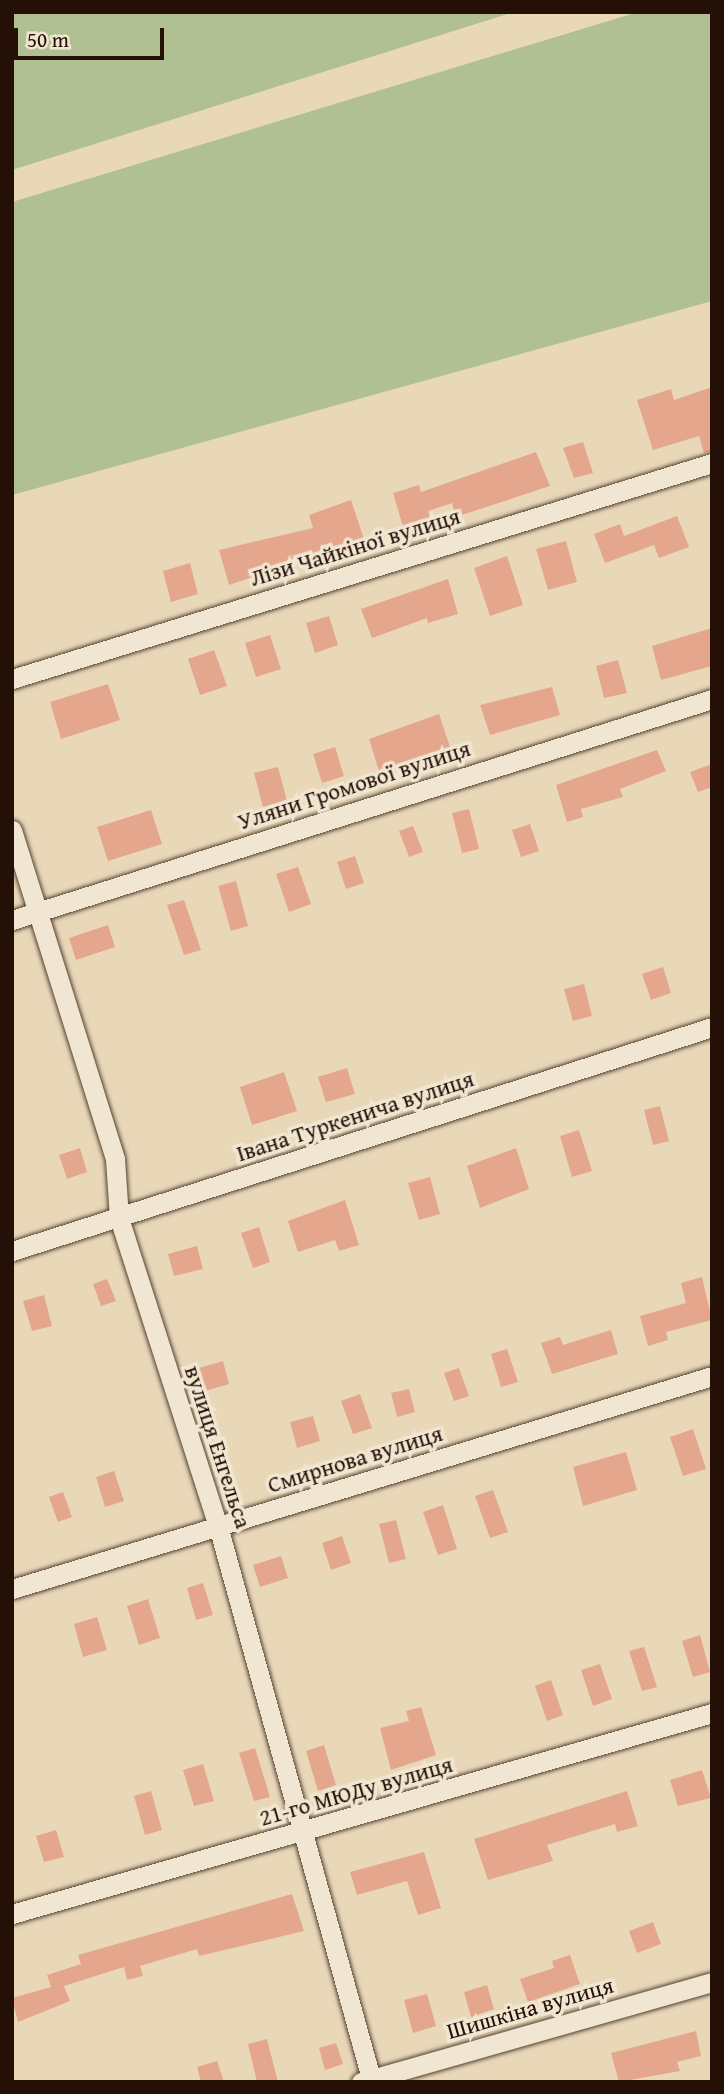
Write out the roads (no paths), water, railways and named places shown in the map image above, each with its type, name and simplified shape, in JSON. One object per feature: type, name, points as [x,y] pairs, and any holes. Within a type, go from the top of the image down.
[{"type":"street","name":"Лізи Чайкіної вулиця","points":[[12,679],[712,463]]},
{"type":"street","name":"Уляни Громової вулиця","points":[[12,920],[712,699]]},
{"type":"street","name":"вулиця Енгельса","points":[[12,830],[115,1159],[119,1218],[218,1527],[307,1831],[368,2081]]},
{"type":"street","name":"Івана Туркенича вулиця","points":[[12,1251],[712,1027]]},
{"type":"street","name":"Смирнова вулиця","points":[[12,1590],[712,1376]]},
{"type":"street","name":"21-го МЮДу вулиця","points":[[12,1914],[712,1713]]},
{"type":"street","name":"Шишкіна вулиця","points":[[368,2081],[712,1982]]}]
